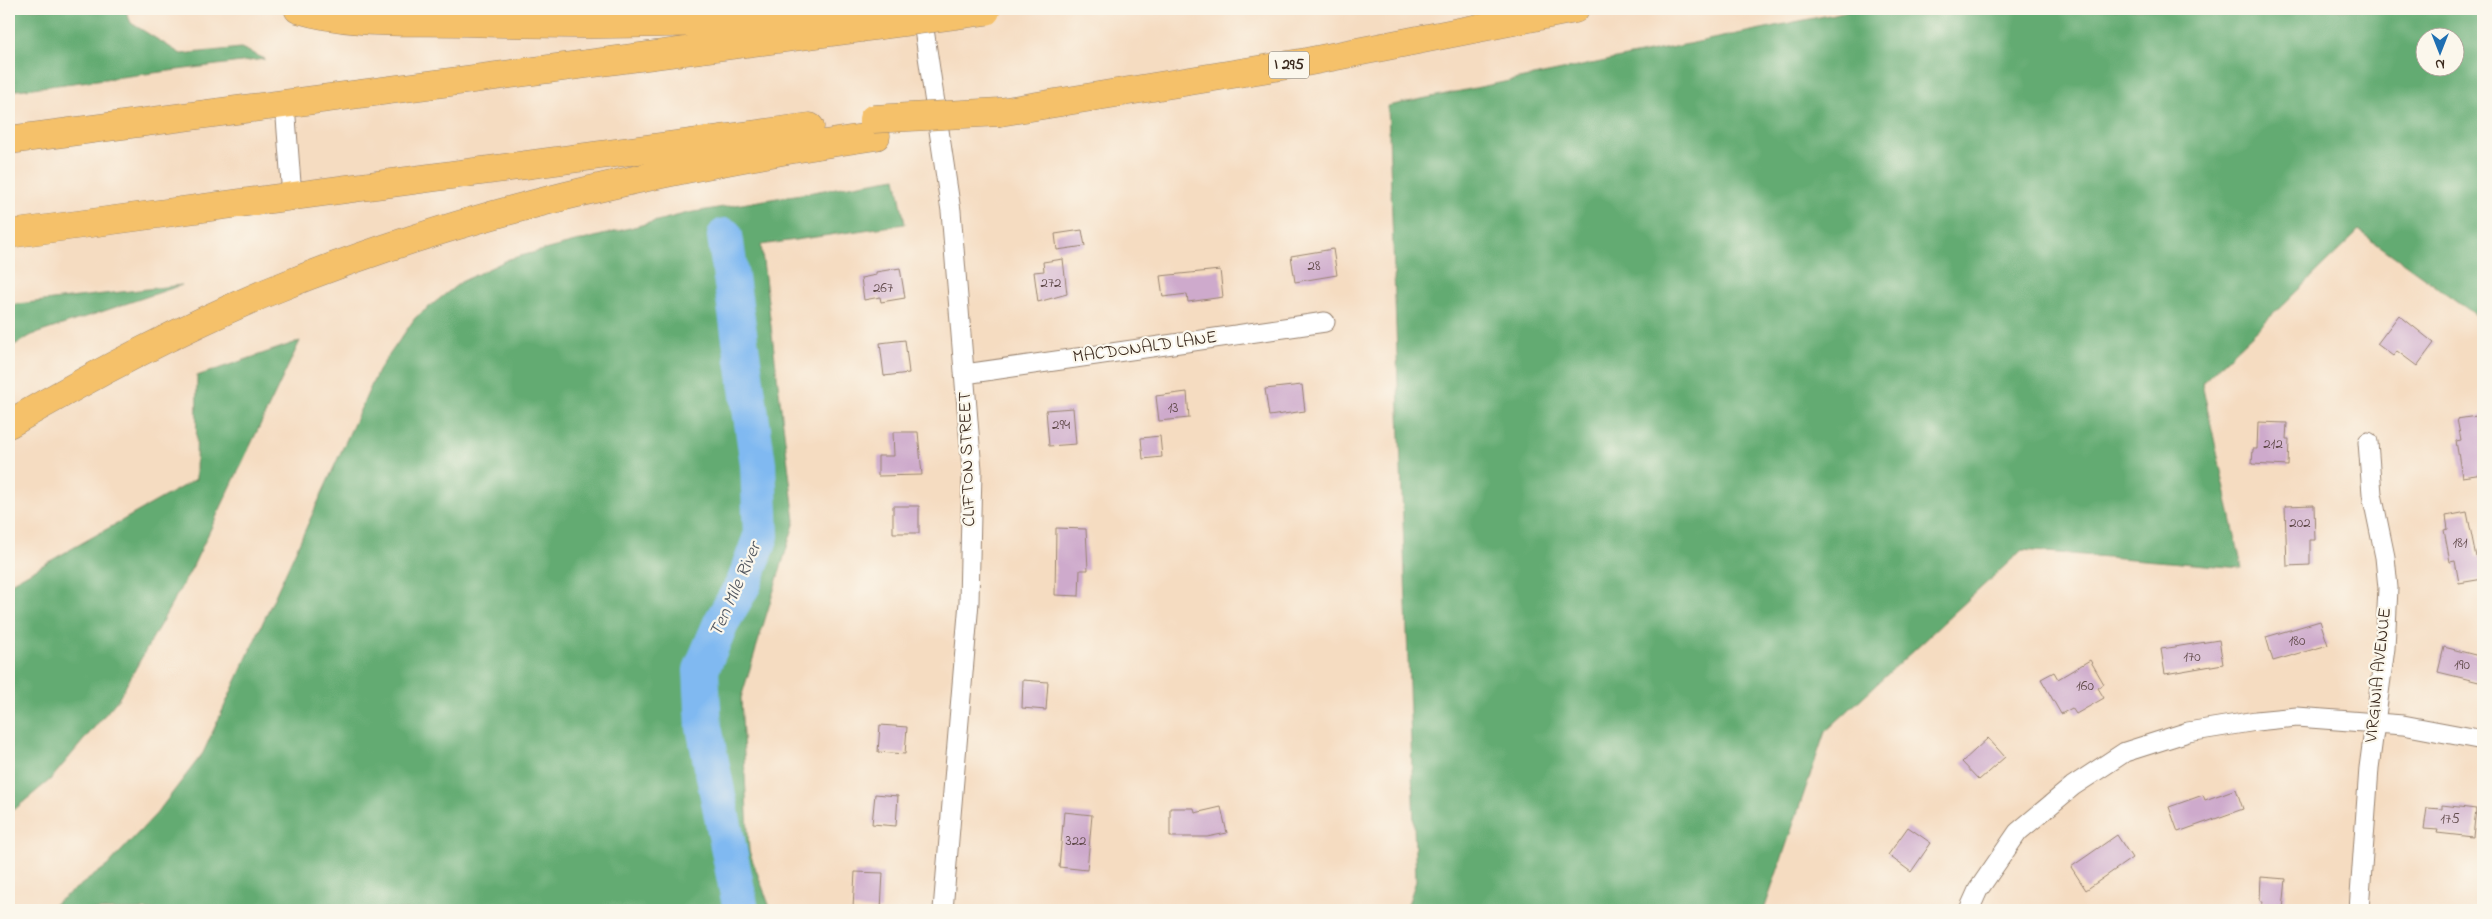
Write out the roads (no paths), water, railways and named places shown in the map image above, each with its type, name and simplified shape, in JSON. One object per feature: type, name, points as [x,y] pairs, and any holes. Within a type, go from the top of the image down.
[{"type":"highway","points":[[298,9],[358,19],[558,23],[857,19],[993,10]]},
{"type":"highway","name":"I 295","points":[[874,127],[1000,112],[1306,62],[1576,9]]},
{"type":"highway","points":[[9,140],[285,105],[857,19]]},
{"type":"highway","points":[[9,234],[292,196],[874,127]]},
{"type":"highway","points":[[9,424],[70,388],[200,322],[328,269],[406,242],[547,200],[618,183],[760,154],[874,127]]},
{"type":"street","name":"CLIFTON STREET","points":[[921,9],[951,211],[972,470],[969,602],[943,910]]},
{"type":"street","points":[[285,105],[292,196]]},
{"type":"street","name":"MACDONALD LANE","points":[[965,374],[1325,322]]},
{"type":"street","name":"VIRGINIA AVENUE","points":[[2359,910],[2369,768],[2385,648],[2388,588],[2385,557],[2372,494],[2368,442]]},
{"type":"street","points":[[1969,910],[1978,890],[2018,832],[2074,786],[2125,752],[2188,732],[2256,721],[2297,717],[2402,725],[2483,740]]},
{"type":"waterway","name":"Ten Mile River","points":[[725,236],[758,464],[761,536],[744,583],[721,623],[701,670],[704,727],[741,910]]}]
